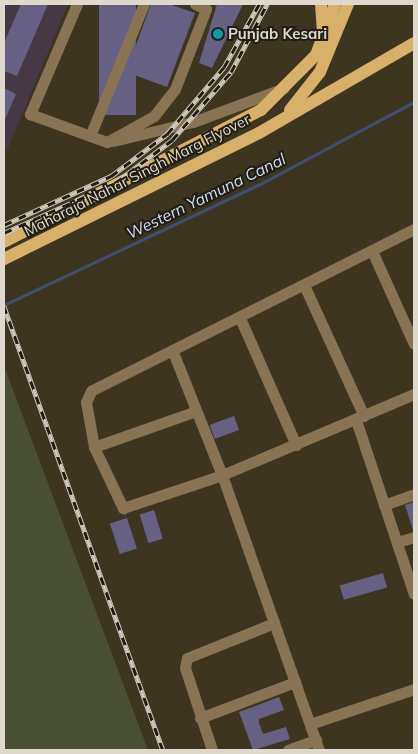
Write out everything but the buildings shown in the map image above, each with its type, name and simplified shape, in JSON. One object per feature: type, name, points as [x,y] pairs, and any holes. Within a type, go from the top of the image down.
[{"type":"main road","points":[[321,4],[324,37]]},
{"type":"main road","name":"Maharaja Nahar Singh Marg Flyover","points":[[4,242],[139,176],[269,102],[316,54],[324,37],[334,4]]},
{"type":"main road","points":[[284,118],[320,72],[348,4]]},
{"type":"main road","name":"Maharaja Nahar Singh Marg Flyover","points":[[4,259],[259,133],[414,43]]},
{"type":"street","points":[[77,4],[30,114],[107,142],[194,122],[284,88]]},
{"type":"street","points":[[90,136],[144,4]]},
{"type":"street","points":[[107,142],[154,116],[175,89],[206,8],[195,4]]},
{"type":"street","points":[[414,229],[173,352],[91,391],[86,402],[94,447],[123,508],[222,475],[414,394]]},
{"type":"street","points":[[372,250],[414,344]]},
{"type":"street","points":[[304,285],[360,418],[384,505],[414,594]]},
{"type":"street","points":[[240,318],[296,445]]},
{"type":"street","points":[[173,352],[222,475],[318,745],[288,750]]},
{"type":"street","points":[[94,447],[196,411]]},
{"type":"street","points":[[384,505],[414,494]]},
{"type":"street","points":[[397,542],[414,537]]},
{"type":"street","points":[[212,750],[185,668],[187,658],[274,623]]},
{"type":"street","points":[[200,718],[295,682]]},
{"type":"street","points":[[310,724],[414,689]]},
{"type":"shaded area","points":[[4,4],[68,4],[7,151],[4,150]]},
{"type":"green space","points":[[4,366],[148,750],[4,750]]},
{"type":"waterway","name":"Western Yamuna Canal","points":[[4,305],[264,182],[414,102]]},
{"type":"railway","points":[[4,225],[111,176],[167,134],[224,67],[259,4]]},
{"type":"railway","points":[[4,233],[115,183],[172,140],[231,72],[267,4]]},
{"type":"railway","points":[[4,306],[163,750]]},
{"type":"place","name":"Punjab Kesari","points":[[218,34]]}]
